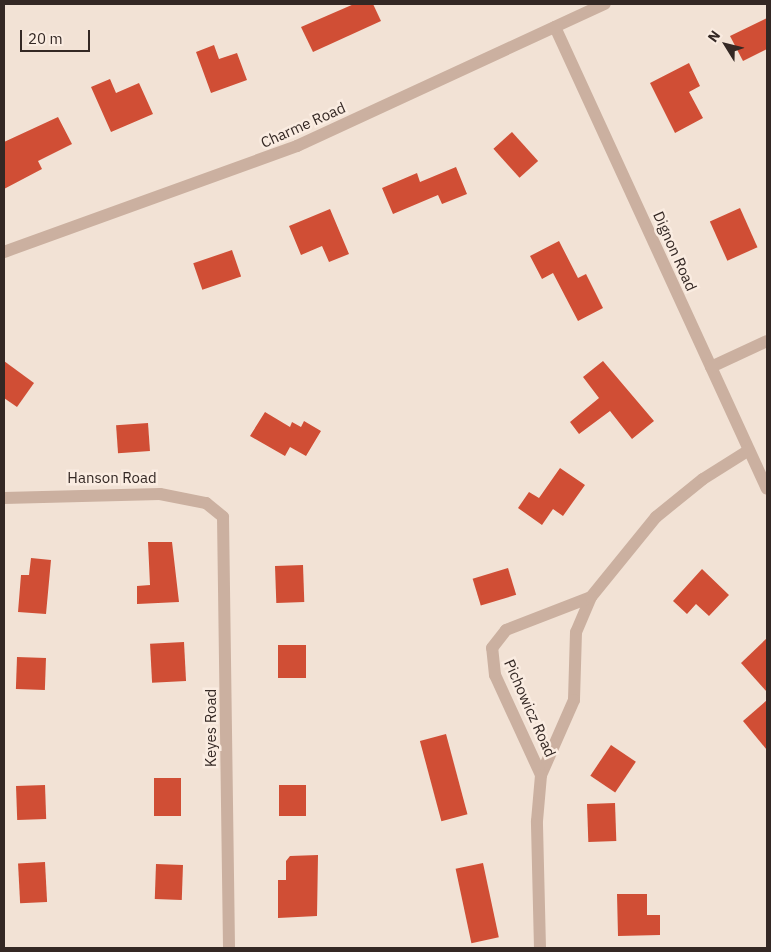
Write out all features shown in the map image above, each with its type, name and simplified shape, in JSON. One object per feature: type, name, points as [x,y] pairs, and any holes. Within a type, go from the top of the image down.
[{"type":"street","name":"Charme Road","points":[[4,252],[297,146],[605,4]]},
{"type":"street","name":"Dignon Road","points":[[555,26],[767,489]]},
{"type":"street","points":[[711,367],[767,341]]},
{"type":"street","name":"Pichowicz Road","points":[[540,948],[537,821],[542,775],[574,700],[576,632],[591,597],[656,517],[702,479],[749,450]]},
{"type":"street","name":"Hanson Road","points":[[4,498],[130,492],[192,499],[217,509]]},
{"type":"street","name":"Keyes Road","points":[[217,509],[226,530],[229,948]]},
{"type":"street","name":"Pichowicz Road","points":[[542,775],[493,670],[492,648],[506,630],[591,597]]},
{"type":"building","points":[[354,4],[373,4],[381,21],[313,52],[301,27]]},
{"type":"building","points":[[767,18],[767,49],[743,61],[730,36]]},
{"type":"building","points":[[214,45],[219,59],[237,53],[247,80],[211,93],[196,52]]},
{"type":"building","points":[[689,63],[700,86],[689,92],[703,118],[675,133],[650,83]]},
{"type":"building","points":[[110,79],[116,93],[139,83],[153,114],[111,132],[91,87]]},
{"type":"building","points":[[58,117],[72,144],[38,161],[42,169],[4,189],[4,142]]},
{"type":"building","points":[[512,132],[538,161],[520,178],[493,149]]},
{"type":"building","points":[[456,167],[467,194],[442,204],[438,195],[393,214],[382,188],[417,173],[420,182]]},
{"type":"building","points":[[740,208],[757,247],[727,261],[710,221]]},
{"type":"building","points":[[330,209],[349,254],[329,262],[322,246],[301,255],[289,226]]},
{"type":"building","points":[[559,241],[578,278],[586,274],[603,308],[578,321],[553,273],[542,279],[530,256]]},
{"type":"building","points":[[232,250],[241,276],[202,290],[193,263]]},
{"type":"building","points":[[4,361],[34,383],[17,407],[4,398]]},
{"type":"building","points":[[603,361],[654,421],[632,439],[610,411],[579,434],[570,422],[599,398],[583,377]]},
{"type":"building","points":[[265,412],[290,427],[292,422],[301,427],[304,421],[321,431],[306,456],[290,447],[285,456],[250,436]]},
{"type":"building","points":[[148,423],[150,451],[118,453],[116,425]]},
{"type":"building","points":[[560,468],[585,485],[563,516],[553,509],[542,525],[518,508],[529,492],[539,498]]},
{"type":"building","points":[[148,542],[172,542],[179,602],[137,604],[137,586],[150,585]]},
{"type":"building","points":[[31,558],[51,560],[46,614],[18,612],[21,575],[29,575]]},
{"type":"building","points":[[303,565],[304,602],[276,603],[275,566]]},
{"type":"building","points":[[508,568],[516,595],[481,606],[473,579]]},
{"type":"building","points":[[702,569],[729,595],[709,616],[696,604],[687,614],[673,601]]},
{"type":"building","points":[[767,638],[767,692],[741,663]]},
{"type":"building","points":[[184,642],[186,681],[152,683],[150,644]]},
{"type":"building","points":[[278,645],[306,645],[306,678],[278,678]]},
{"type":"building","points":[[17,657],[46,658],[45,690],[16,689]]},
{"type":"building","points":[[767,700],[767,750],[743,721]]},
{"type":"building","points":[[446,734],[467,814],[441,821],[420,741]]},
{"type":"building","points":[[611,745],[636,762],[615,792],[590,776]]},
{"type":"building","points":[[154,778],[181,778],[181,816],[154,816]]},
{"type":"building","points":[[45,785],[46,819],[17,820],[16,786]]},
{"type":"building","points":[[279,785],[306,785],[306,816],[279,816]]},
{"type":"building","points":[[615,803],[616,841],[588,842],[587,804]]},
{"type":"building","points":[[318,855],[317,916],[278,918],[278,880],[286,880],[286,861],[290,856]]},
{"type":"building","points":[[45,862],[47,902],[20,903],[18,863]]},
{"type":"building","points":[[483,863],[499,937],[471,943],[456,869]]},
{"type":"building","points":[[156,864],[183,865],[182,900],[155,899]]},
{"type":"building","points":[[617,894],[647,894],[647,915],[660,915],[660,935],[618,936]]}]
